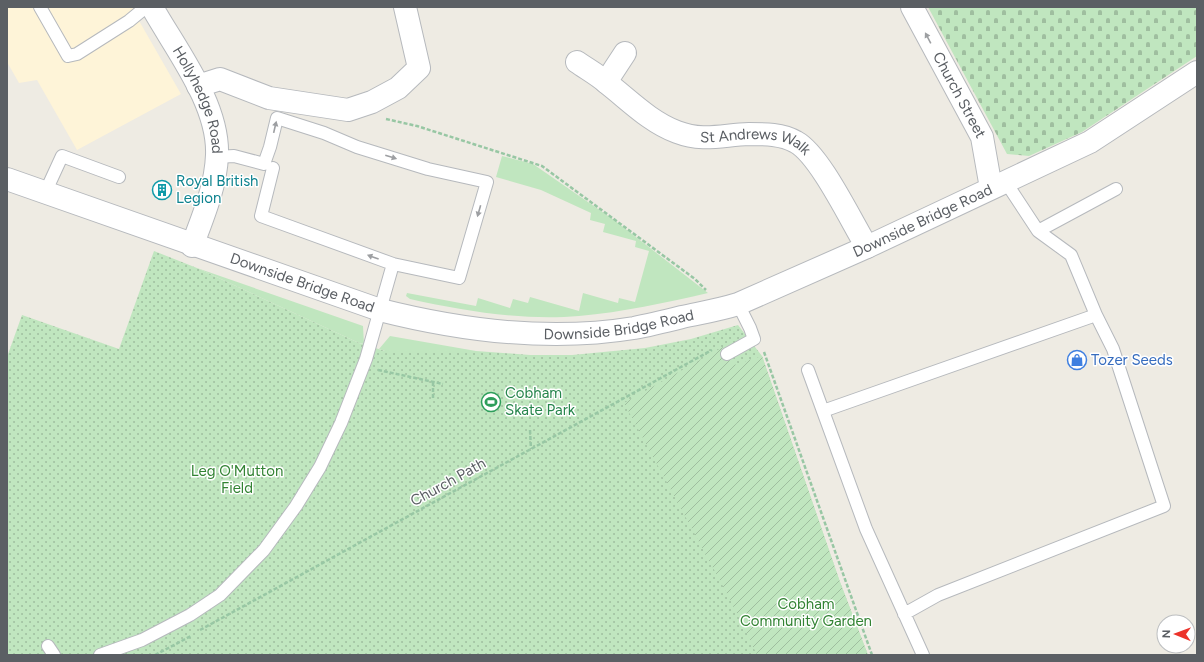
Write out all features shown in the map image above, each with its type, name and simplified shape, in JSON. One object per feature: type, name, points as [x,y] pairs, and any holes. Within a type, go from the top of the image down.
[{"type":"street","name":"Hollyhedge Road","points":[[152,7],[198,86],[214,127],[217,142],[217,157],[213,186],[192,246]]},
{"type":"street","points":[[198,86],[220,79],[269,98],[348,110],[372,102],[398,88],[419,68],[405,7]]},
{"type":"street","name":"Church Street","points":[[912,7],[982,137],[999,184]]},
{"type":"street","points":[[606,82],[625,53]]},
{"type":"street","name":"St Andrews Walk","points":[[577,62],[606,82],[651,118],[677,132],[704,138],[764,134],[788,138],[797,142],[806,149],[824,173],[867,247]]},
{"type":"street","name":"Downside Bridge Road","points":[[7,179],[192,246],[380,310],[424,321],[476,330],[532,335],[585,333],[634,328],[729,307],[867,247],[1090,142],[1197,72]]},
{"type":"lane","points":[[40,7],[68,56],[77,54],[129,21],[146,7]]},
{"type":"lane","points":[[277,118],[324,133],[357,147],[428,169],[488,182],[459,278],[393,264],[261,216],[268,166],[270,148],[277,118]]},
{"type":"lane","points":[[45,193],[62,156],[119,177]]},
{"type":"lane","points":[[217,157],[234,156],[268,166]]},
{"type":"lane","points":[[904,614],[938,595],[1164,506],[1113,349],[1096,315],[1070,255],[1038,231],[1012,190],[999,184]]},
{"type":"lane","points":[[1038,231],[1116,189]]},
{"type":"lane","points":[[100,655],[142,640],[190,615],[220,594],[264,550],[296,506],[320,467],[341,423],[363,367],[393,264]]},
{"type":"lane","points":[[727,354],[754,339],[750,328],[729,307]]},
{"type":"lane","points":[[823,411],[1096,315]]},
{"type":"lane","points":[[808,370],[866,529],[923,655]]},
{"type":"path","points":[[385,119],[411,125],[542,166],[695,279],[709,293],[729,307]]},
{"type":"path","points":[[754,339],[765,353],[809,473],[847,587],[872,655]]},
{"type":"path","name":"Church Path","points":[[155,655],[715,349]]},
{"type":"path","points":[[363,367],[442,384]]},
{"type":"path","points":[[433,383],[433,398]]},
{"type":"path","points":[[530,430],[531,449]]},
{"type":"shaded area","points":[[7,7],[141,7],[134,12],[181,94],[77,150],[37,80],[19,83],[7,62]]},
{"type":"green space","points":[[928,7],[1197,7],[1197,56],[1082,132],[1029,156],[1007,154]]},
{"type":"green space","points":[[502,156],[533,164],[614,220],[708,293],[628,310],[558,317],[494,314],[410,299],[406,296],[407,293],[476,306],[478,298],[510,308],[513,299],[528,303],[530,297],[579,311],[583,293],[618,303],[619,298],[635,302],[649,251],[635,247],[636,241],[603,232],[605,224],[590,220],[591,213],[541,190],[496,177]]},
{"type":"green space","name":"Leg O'Mutton Field","points":[[154,251],[197,268],[359,343],[385,351],[476,351],[530,355],[572,355],[645,348],[691,339],[738,325],[762,356],[840,582],[868,655],[7,655],[7,357],[22,315],[119,349]]},
{"type":"green space","points":[[197,268],[363,326],[364,344],[359,343]]},
{"type":"green space","points":[[390,336],[476,351],[385,351],[379,349]]},
{"type":"green space","name":"Cobham Community Garden","points":[[723,347],[734,365],[762,356],[840,582],[868,655],[757,655],[732,603],[624,403]]},
{"type":"place","name":"Royal British Legion","points":[[162,190]]},
{"type":"place","name":"Tozer Seeds","points":[[1077,360]]},
{"type":"place","name":"Cobham Skate Park","points":[[491,402]]}]
